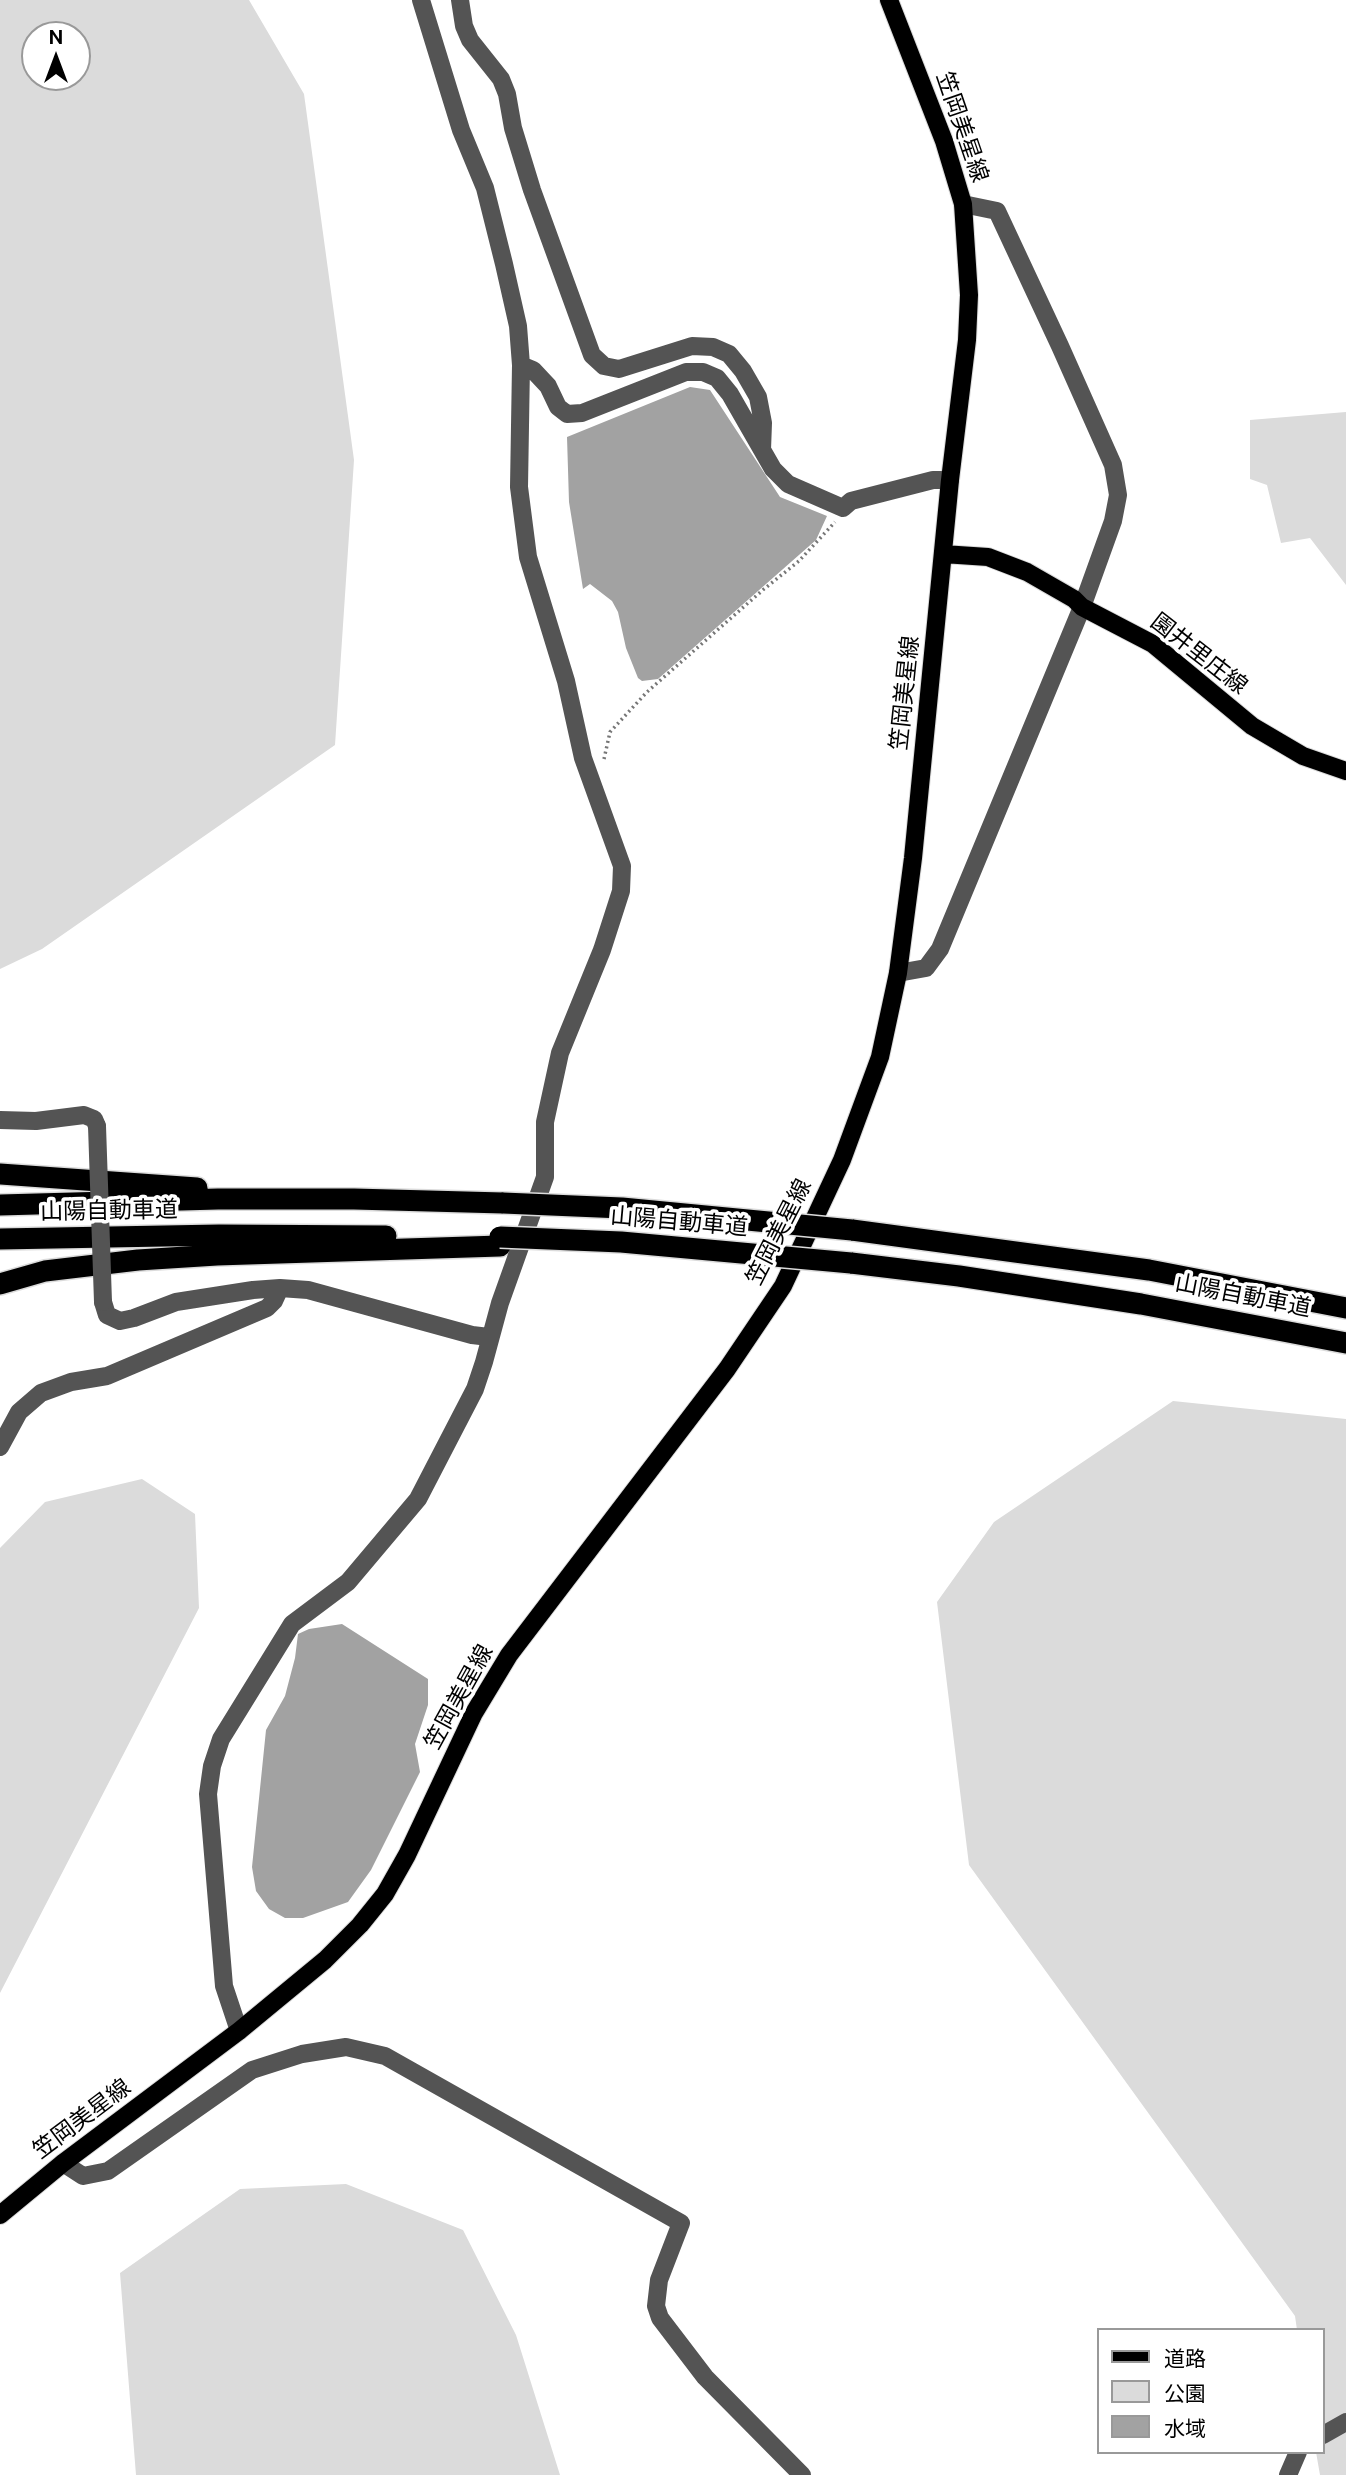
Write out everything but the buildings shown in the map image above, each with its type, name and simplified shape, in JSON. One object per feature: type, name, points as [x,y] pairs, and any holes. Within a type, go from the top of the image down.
[{"type":"highway","points":[[0,1174],[354,1199]]},
{"type":"highway","name":"山陽自動車道","points":[[0,1205],[218,1199],[354,1199],[622,1208],[852,1230],[1149,1270],[1346,1308]]},
{"type":"highway","name":"山陽自動車道","points":[[0,1239],[219,1235],[500,1242],[621,1242],[851,1263],[958,1276],[1141,1304],[1346,1343]]},
{"type":"highway","points":[[0,1284],[45,1271],[151,1259],[500,1242]]},
{"type":"main road","name":"笠岡美星線","points":[[0,2215],[63,2163],[239,2031],[325,1960],[360,1925],[385,1894],[407,1855],[474,1713],[509,1655],[727,1369],[783,1286],[842,1160],[880,1058],[898,973],[913,858],[968,306],[968,251],[963,204],[944,141],[888,0]]},
{"type":"main road","name":"園井里庄線","points":[[943,554],[988,557],[1027,572],[1074,599],[1082,607],[1153,644],[1252,726],[1303,756],[1346,771]]},
{"type":"street","points":[[239,2031],[224,1986],[208,1794],[212,1766],[221,1739],[292,1624],[348,1581],[418,1499],[475,1389],[489,1337],[545,1177],[545,1122],[560,1053],[602,950],[621,891],[622,866],[583,758],[566,681],[528,557],[519,487],[521,365],[517,326],[485,188],[461,130],[421,0]]},
{"type":"street","points":[[460,0],[464,26],[470,40],[501,79],[532,190],[592,355],[604,366],[618,369],[692,346],[713,347],[729,354],[743,371],[758,397],[763,423],[762,450]]},
{"type":"street","points":[[898,973],[926,968],[940,949],[1082,607],[1112,521],[1118,495],[1113,465],[997,211],[963,204]]},
{"type":"street","points":[[521,365],[533,370],[541,378],[558,407],[566,414],[582,413],[686,372],[703,372],[717,377],[730,394],[773,469],[788,484],[843,508],[851,501],[933,480],[950,480]]},
{"type":"street","points":[[0,1120],[36,1121],[84,1115],[94,1119],[97,1126],[103,1302],[107,1315],[120,1321],[176,1302],[280,1288],[308,1290],[471,1335],[489,1337]]},
{"type":"street","points":[[0,1447],[19,1412],[40,1393],[71,1382],[107,1376],[267,1308],[280,1288]]},
{"type":"street","points":[[63,2163],[83,2176],[107,2171],[252,2070],[302,2054],[346,2047],[385,2056],[681,2223],[659,2280],[656,2306],[660,2318],[705,2377],[802,2475]]},
{"type":"street","points":[[1325,2434],[1346,2422]]},
{"type":"street","points":[[1288,2475],[1297,2454]]},
{"type":"path","points":[[603,768],[610,732],[647,692],[799,561],[834,523],[843,508]]},
{"type":"green space","points":[[0,0],[249,0],[304,94],[354,460],[335,745],[42,949],[0,969]]},
{"type":"green space","points":[[1346,412],[1346,585],[1310,538],[1281,543],[1267,485],[1250,479],[1250,420]]},
{"type":"green space","points":[[1173,1401],[1346,1419],[1346,2475],[1320,2475],[1316,2454],[1325,2454],[1325,2328],[1297,2328],[1295,2316],[969,1865],[937,1602],[994,1522]]},
{"type":"green space","points":[[142,1479],[195,1514],[199,1608],[0,1993],[0,1548],[45,1502]]},
{"type":"green space","points":[[346,2184],[463,2230],[516,2335],[560,2475],[136,2475],[120,2273],[240,2189]]},
{"type":"water","points":[[690,387],[710,390],[780,497],[827,516],[816,540],[658,679],[642,681],[638,678],[626,648],[618,612],[612,601],[590,584],[583,589],[569,502],[567,437]]},
{"type":"water","points":[[342,1624],[428,1679],[428,1705],[415,1744],[420,1772],[371,1870],[348,1902],[303,1918],[285,1918],[269,1909],[256,1891],[252,1867],[266,1730],[285,1696],[298,1634],[309,1629]]}]
